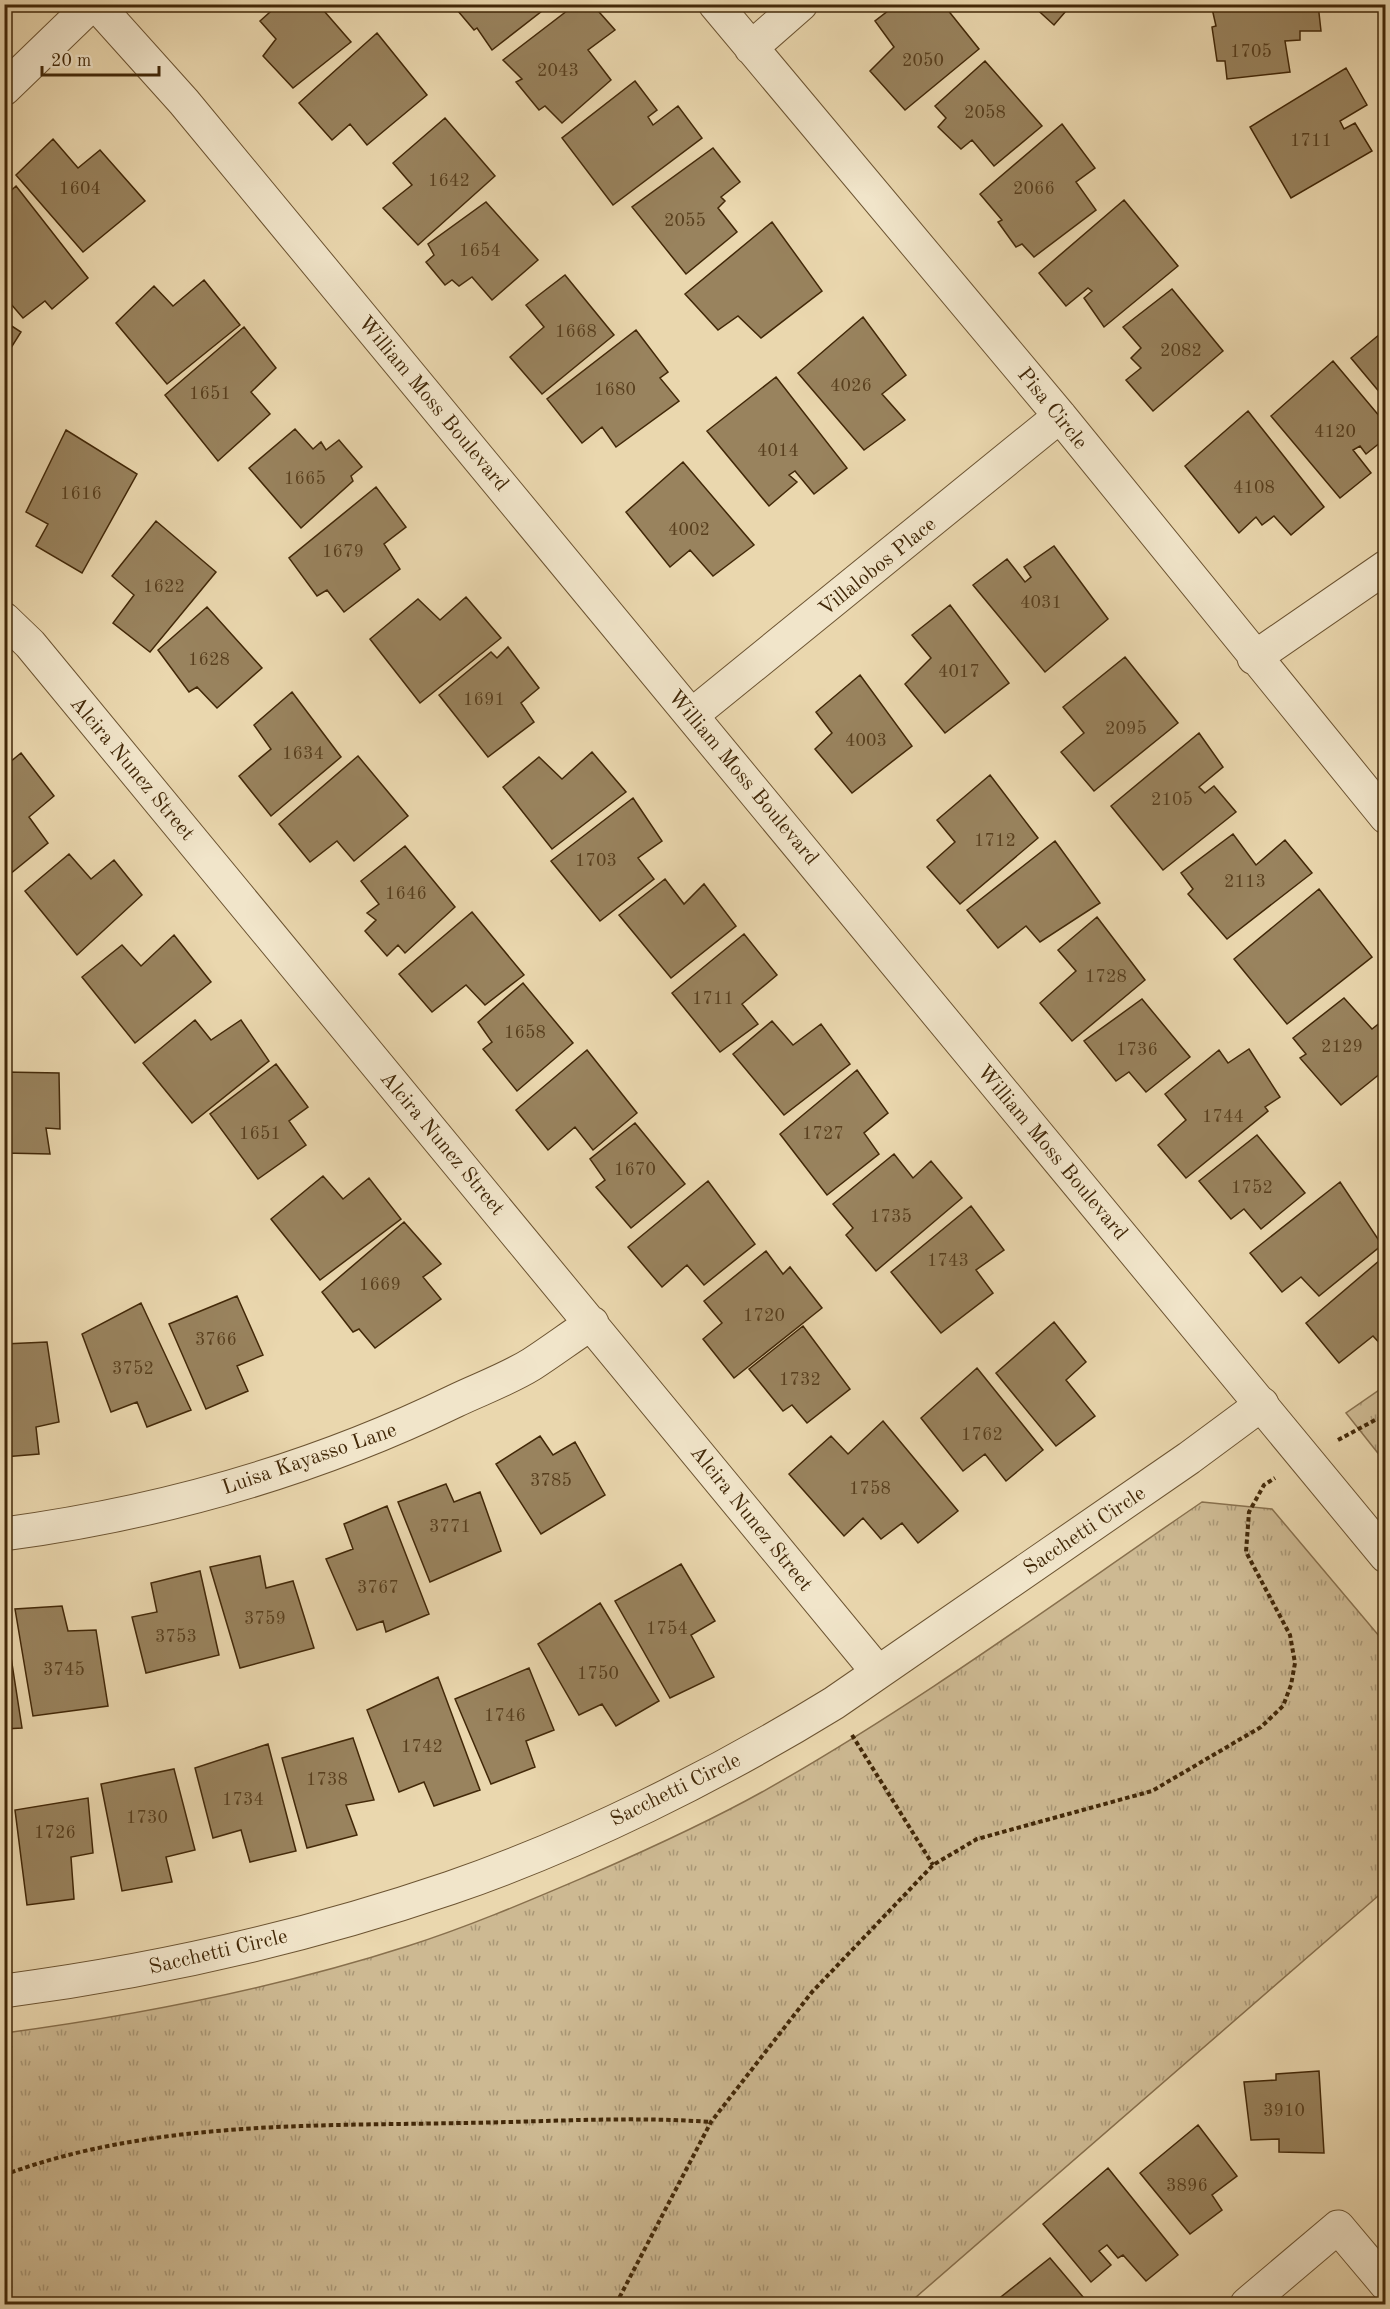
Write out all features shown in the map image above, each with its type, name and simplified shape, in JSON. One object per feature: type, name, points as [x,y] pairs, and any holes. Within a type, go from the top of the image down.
[{"type":"street","points":[[4,89],[94,4]]},
{"type":"street","name":"William Moss Boulevard","points":[[94,4],[184,102],[1386,1556]]},
{"type":"street","name":"Pisa Circle","points":[[715,4],[1060,416],[1254,658],[1386,817]]},
{"type":"street","points":[[751,48],[801,4]]},
{"type":"street","name":"Villalobos Place","points":[[692,715],[1060,416]]},
{"type":"street","points":[[1254,658],[1386,567]]},
{"type":"street","name":"Alcira Nunez Street","points":[[4,619],[46,662],[877,1671]]},
{"type":"street","name":"Luisa Kayasso Lane","points":[[4,1534],[63,1526],[181,1501],[306,1464],[409,1423],[530,1365],[592,1323]]},
{"type":"street","name":"Sacchetti Circle","points":[[4,1991],[93,1979],[225,1952],[451,1888],[570,1840],[683,1787],[777,1738],[834,1703],[877,1671],[1189,1458],[1262,1404]]},
{"type":"street","points":[[1247,2304],[1338,2227],[1386,2284]]},
{"type":"path","points":[[616,2304],[711,2122],[812,1992],[933,1865],[977,1839],[1152,1791],[1261,1727],[1283,1706],[1291,1685],[1295,1663],[1290,1635],[1246,1552],[1247,1520],[1264,1485],[1306,1458],[1377,1419],[1386,1419]]},
{"type":"path","points":[[834,1703],[933,1865]]},
{"type":"path","points":[[4,2175],[101,2146],[184,2135],[310,2124],[711,2122]]},
{"type":"green space","points":[[1385,1386],[1385,1462],[1346,1413]]},
{"type":"green space","points":[[1202,1502],[1272,1509],[1385,1643],[1385,1890],[908,2304],[5,2304],[5,2033],[157,2009],[309,1975],[432,1938],[615,1864],[721,1814],[819,1759],[930,1689]]},
{"type":"building","points":[[279,4],[318,4],[351,42],[293,88],[263,56],[276,39],[260,21]]},
{"type":"building","points":[[452,4],[551,4],[492,50],[477,28],[474,30]]},
{"type":"building","points":[[576,4],[592,4],[615,30],[588,50],[611,80],[562,123],[545,106],[539,110],[516,82],[522,79],[503,60]]},
{"type":"building","points":[[897,4],[943,4],[979,49],[905,110],[870,71],[894,47],[875,21]]},
{"type":"building","points":[[1031,4],[1072,4],[1054,25]]},
{"type":"building","points":[[1211,4],[1318,4],[1321,31],[1300,31],[1300,40],[1285,41],[1290,72],[1227,79],[1225,61],[1217,61],[1212,27],[1216,26]]},
{"type":"building","points":[[377,33],[427,95],[367,145],[350,124],[332,140],[299,103]]},
{"type":"building","points":[[985,61],[1042,126],[994,166],[972,140],[961,149],[938,127],[946,118],[935,106]]},
{"type":"building","points":[[1346,68],[1367,105],[1340,121],[1344,129],[1355,123],[1372,151],[1291,198],[1250,127]]},
{"type":"building","points":[[635,81],[657,110],[648,117],[653,125],[678,106],[702,138],[613,205],[562,138]]},
{"type":"building","points":[[445,118],[495,176],[418,245],[383,208],[412,185],[393,163]]},
{"type":"building","points":[[1062,124],[1095,168],[1076,182],[1096,210],[1034,257],[1022,244],[1016,247],[998,222],[1002,220],[980,194]]},
{"type":"building","points":[[53,139],[78,168],[100,150],[145,201],[83,252],[16,175]]},
{"type":"building","points":[[713,148],[740,182],[721,197],[725,201],[718,208],[737,232],[686,274],[632,207]]},
{"type":"building","points":[[16,186],[88,278],[52,309],[45,301],[23,318],[4,296],[4,197]]},
{"type":"building","points":[[1124,200],[1178,266],[1104,327],[1084,298],[1092,291],[1088,288],[1066,306],[1039,273]]},
{"type":"building","points":[[486,202],[538,260],[492,300],[472,277],[459,286],[452,280],[445,285],[426,262],[434,255],[428,244]]},
{"type":"building","points":[[772,222],[822,291],[761,338],[738,316],[718,330],[685,294]]},
{"type":"building","points":[[565,275],[614,335],[542,394],[510,357],[544,327],[526,305]]},
{"type":"building","points":[[204,280],[240,325],[167,384],[116,323],[154,286],[173,306]]},
{"type":"building","points":[[1172,289],[1223,351],[1153,411],[1126,380],[1141,368],[1131,358],[1141,348],[1123,327]]},
{"type":"building","points":[[863,317],[906,375],[882,394],[905,420],[864,450],[798,373]]},
{"type":"building","points":[[4,321],[21,332],[4,359]]},
{"type":"building","points":[[244,327],[276,368],[251,392],[270,414],[218,461],[165,395]]},
{"type":"building","points":[[1386,329],[1386,400],[1351,358]]},
{"type":"building","points":[[636,330],[668,372],[660,378],[679,401],[616,447],[602,427],[582,443],[547,399]]},
{"type":"building","points":[[1333,361],[1386,424],[1386,438],[1366,454],[1360,446],[1353,450],[1371,473],[1340,498],[1271,416]]},
{"type":"building","points":[[776,377],[847,468],[814,494],[795,471],[789,475],[797,482],[769,506],[707,431]]},
{"type":"building","points":[[1248,411],[1324,507],[1291,535],[1274,516],[1262,525],[1256,517],[1239,533],[1185,466]]},
{"type":"building","points":[[295,429],[313,449],[321,442],[326,450],[339,440],[362,467],[351,476],[353,481],[301,528],[249,468]]},
{"type":"building","points":[[66,430],[137,474],[82,573],[36,546],[48,524],[26,512]]},
{"type":"building","points":[[683,462],[754,545],[713,576],[690,550],[670,567],[626,512]]},
{"type":"building","points":[[376,487],[406,527],[384,544],[400,569],[344,612],[327,590],[317,596],[289,558]]},
{"type":"building","points":[[156,521],[216,572],[150,652],[113,623],[134,595],[112,576]]},
{"type":"building","points":[[1054,546],[1108,619],[1045,672],[973,585],[1007,559],[1025,582],[1031,577],[1024,567]]},
{"type":"building","points":[[466,597],[501,638],[420,703],[370,639],[418,599],[440,620]]},
{"type":"building","points":[[950,605],[1009,683],[945,733],[905,684],[931,658],[912,635]]},
{"type":"building","points":[[207,607],[262,668],[217,708],[197,687],[189,692],[158,650]]},
{"type":"building","points":[[508,647],[539,688],[521,703],[534,722],[488,757],[439,695],[491,652],[497,658]]},
{"type":"building","points":[[1125,657],[1178,723],[1094,791],[1061,752],[1084,733],[1063,707]]},
{"type":"building","points":[[860,675],[912,746],[852,793],[815,749],[832,733],[816,712]]},
{"type":"building","points":[[292,692],[341,757],[271,816],[239,776],[271,749],[254,725]]},
{"type":"building","points":[[1199,733],[1223,767],[1199,787],[1205,793],[1214,786],[1236,812],[1163,870],[1111,806]]},
{"type":"building","points":[[592,752],[626,792],[552,849],[503,787],[539,757],[562,779]]},
{"type":"building","points":[[21,753],[54,796],[29,817],[48,843],[4,879],[4,767]]},
{"type":"building","points":[[358,756],[408,816],[354,861],[337,841],[310,862],[279,824]]},
{"type":"building","points":[[990,775],[1038,838],[960,904],[927,867],[955,842],[937,820]]},
{"type":"building","points":[[633,798],[662,841],[638,858],[654,879],[600,921],[551,861]]},
{"type":"building","points":[[1233,834],[1256,865],[1285,840],[1312,873],[1227,939],[1188,894],[1193,889],[1181,873]]},
{"type":"building","points":[[1055,841],[1100,903],[1040,942],[1026,926],[998,948],[967,910]]},
{"type":"building","points":[[405,846],[455,907],[405,953],[398,945],[387,956],[365,931],[376,920],[367,913],[379,904],[361,881]]},
{"type":"building","points":[[69,854],[91,879],[114,860],[142,895],[77,955],[25,891]]},
{"type":"building","points":[[665,879],[684,904],[704,884],[736,926],[671,978],[619,915]]},
{"type":"building","points":[[1319,889],[1372,957],[1287,1024],[1234,959]]},
{"type":"building","points":[[472,912],[524,975],[485,1005],[466,985],[432,1012],[399,974]]},
{"type":"building","points":[[1097,917],[1145,980],[1072,1041],[1040,1003],[1076,971],[1058,950]]},
{"type":"building","points":[[744,934],[777,975],[742,1004],[758,1024],[720,1052],[672,993]]},
{"type":"building","points":[[174,935],[211,982],[135,1043],[82,977],[122,945],[141,966]]},
{"type":"building","points":[[523,983],[573,1043],[517,1091],[483,1049],[492,1042],[478,1022]]},
{"type":"building","points":[[1344,998],[1372,1029],[1386,1018],[1386,1069],[1341,1105],[1300,1058],[1306,1054],[1293,1038]]},
{"type":"building","points":[[1142,999],[1190,1057],[1146,1092],[1129,1072],[1116,1081],[1084,1041]]},
{"type":"building","points":[[195,1020],[211,1040],[241,1020],[269,1061],[192,1123],[143,1063]]},
{"type":"building","points":[[772,1021],[793,1045],[821,1024],[850,1064],[784,1115],[733,1054]]},
{"type":"building","points":[[1249,1049],[1280,1097],[1265,1107],[1268,1111],[1186,1178],[1158,1145],[1186,1120],[1165,1094],[1219,1050],[1228,1063]]},
{"type":"building","points":[[587,1050],[637,1113],[593,1150],[575,1127],[548,1150],[516,1110]]},
{"type":"building","points":[[276,1064],[308,1107],[289,1121],[306,1145],[258,1179],[210,1114]]},
{"type":"building","points":[[857,1070],[888,1113],[864,1133],[879,1154],[827,1195],[780,1134]]},
{"type":"building","points":[[4,1072],[59,1073],[60,1129],[46,1128],[50,1154],[4,1153]]},
{"type":"building","points":[[635,1123],[685,1184],[631,1228],[596,1187],[605,1180],[590,1159]]},
{"type":"building","points":[[1257,1135],[1305,1193],[1261,1229],[1244,1209],[1231,1219],[1199,1181]]},
{"type":"building","points":[[894,1154],[913,1178],[931,1161],[962,1198],[876,1271],[846,1235],[853,1228],[833,1204]]},
{"type":"building","points":[[323,1176],[343,1199],[369,1178],[401,1219],[320,1280],[271,1219]]},
{"type":"building","points":[[708,1181],[755,1244],[704,1285],[687,1265],[662,1287],[628,1247]]},
{"type":"building","points":[[1340,1182],[1382,1245],[1319,1296],[1301,1277],[1282,1292],[1250,1253]]},
{"type":"building","points":[[971,1206],[1004,1250],[976,1270],[993,1293],[941,1333],[891,1272]]},
{"type":"building","points":[[404,1222],[441,1264],[423,1277],[441,1299],[375,1348],[359,1329],[353,1332],[322,1292]]},
{"type":"building","points":[[766,1251],[783,1274],[790,1267],[822,1308],[734,1378],[703,1339],[722,1323],[704,1301]]},
{"type":"building","points":[[1380,1260],[1386,1267],[1386,1350],[1373,1336],[1339,1363],[1306,1323]]},
{"type":"building","points":[[237,1296],[263,1355],[237,1366],[248,1391],[206,1409],[169,1324]]},
{"type":"building","points":[[141,1303],[191,1410],[147,1427],[137,1402],[111,1412],[82,1334]]},
{"type":"building","points":[[1054,1322],[1086,1362],[1066,1380],[1095,1416],[1056,1446],[996,1373]]},
{"type":"building","points":[[803,1326],[850,1389],[807,1423],[792,1405],[783,1411],[749,1369]]},
{"type":"building","points":[[47,1342],[59,1422],[36,1427],[39,1454],[4,1457],[4,1344]]},
{"type":"building","points":[[977,1368],[1043,1450],[1006,1481],[985,1454],[963,1471],[921,1418]]},
{"type":"building","points":[[883,1421],[958,1511],[918,1543],[902,1523],[881,1539],[863,1518],[844,1536],[789,1474],[831,1436],[848,1454]]},
{"type":"building","points":[[540,1436],[553,1455],[575,1442],[605,1495],[541,1534],[496,1464]]},
{"type":"building","points":[[446,1484],[454,1502],[480,1492],[501,1551],[430,1582],[398,1502]]},
{"type":"building","points":[[387,1506],[429,1614],[386,1632],[383,1621],[357,1630],[326,1559],[353,1549],[344,1524]]},
{"type":"building","points":[[260,1556],[266,1588],[293,1581],[314,1648],[240,1668],[210,1567]]},
{"type":"building","points":[[681,1564],[715,1621],[691,1635],[714,1677],[670,1698],[615,1601]]},
{"type":"building","points":[[200,1571],[219,1655],[146,1673],[132,1617],[157,1612],[151,1583]]},
{"type":"building","points":[[600,1603],[659,1701],[616,1726],[602,1704],[579,1715],[538,1644]]},
{"type":"building","points":[[62,1606],[68,1631],[96,1630],[108,1706],[33,1716],[15,1609]]},
{"type":"building","points":[[4,1612],[22,1728],[4,1729]]},
{"type":"building","points":[[529,1668],[554,1730],[526,1741],[535,1767],[491,1784],[455,1699]]},
{"type":"building","points":[[438,1677],[480,1790],[434,1806],[424,1782],[399,1792],[367,1710]]},
{"type":"building","points":[[353,1738],[374,1800],[346,1805],[357,1835],[307,1848],[282,1758]]},
{"type":"building","points":[[268,1744],[296,1851],[250,1862],[241,1830],[213,1838],[195,1768]]},
{"type":"building","points":[[174,1769],[195,1850],[166,1857],[172,1882],[122,1891],[101,1784]]},
{"type":"building","points":[[88,1798],[93,1853],[71,1857],[74,1899],[27,1905],[15,1810]]},
{"type":"building","points":[[1319,2071],[1324,2153],[1279,2152],[1279,2139],[1251,2140],[1244,2082],[1276,2080],[1276,2074]]},
{"type":"building","points":[[1198,2125],[1237,2176],[1212,2195],[1222,2210],[1190,2234],[1140,2173]]},
{"type":"building","points":[[1386,2142],[1386,2155],[1379,2149]]},
{"type":"building","points":[[1108,2168],[1178,2255],[1146,2281],[1123,2255],[1118,2258],[1107,2245],[1099,2251],[1111,2265],[1091,2282],[1043,2224]]},
{"type":"building","points":[[1050,2258],[1089,2304],[992,2304]]}]
